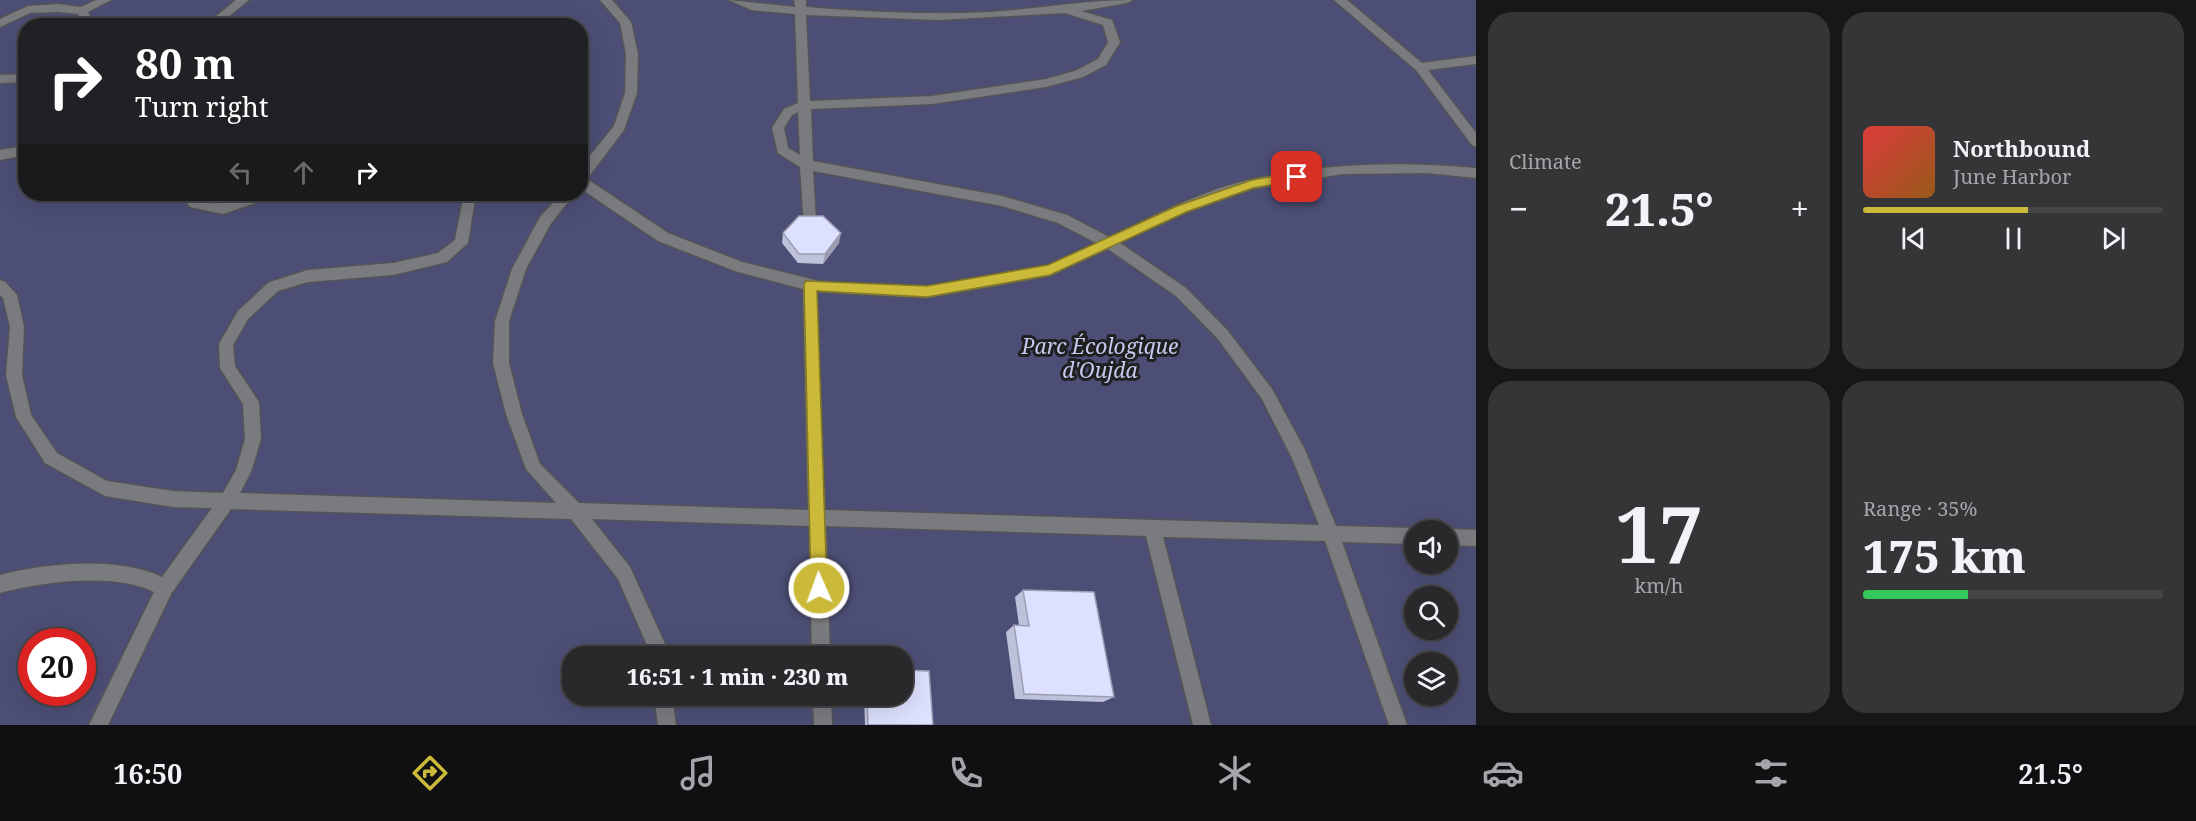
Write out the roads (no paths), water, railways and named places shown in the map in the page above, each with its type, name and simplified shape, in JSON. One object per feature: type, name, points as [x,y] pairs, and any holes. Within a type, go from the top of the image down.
[{"type":"lane","points":[[0,23],[28,10],[58,8],[82,11],[105,0]]},
{"type":"lane","points":[[219,18],[243,0]]},
{"type":"lane","points":[[588,169],[620,127],[631,93],[632,54],[625,22],[606,0]]},
{"type":"lane","points":[[735,0],[751,6],[801,6],[861,16],[979,16],[1070,11],[1122,1]]},
{"type":"lane","points":[[1340,0],[1420,67],[1476,142]]},
{"type":"lane","points":[[1122,1],[1108,23],[1114,42],[1102,62],[1068,77],[994,92],[932,100],[805,105],[788,112],[778,128],[782,150],[807,165],[1002,201],[1062,219],[1109,243],[1181,292],[1223,335],[1267,394],[1299,454],[1331,534],[1398,725]]},
{"type":"lane","points":[[801,6],[810,222]]},
{"type":"lane","points":[[82,11],[85,18]]},
{"type":"lane","points":[[1070,11],[1108,23]]},
{"type":"lane","points":[[1420,67],[1476,60]]},
{"type":"lane","points":[[2,82],[18,79]]},
{"type":"lane","points":[[0,155],[18,152]]},
{"type":"lane","points":[[588,185],[663,237],[740,267],[823,288],[927,292],[1050,270],[1181,209],[1252,184],[1342,170],[1427,168],[1476,173]]},
{"type":"lane","points":[[193,201],[223,208],[245,201]]},
{"type":"lane","points":[[98,725],[165,588],[227,501],[243,472],[253,440],[251,402],[228,368],[226,344],[243,315],[273,287],[308,276],[393,269],[442,258],[461,243],[468,201]]},
{"type":"lane","points":[[562,201],[545,221],[519,269],[502,321],[501,363],[514,414],[534,469],[575,511],[624,573],[656,646]]},
{"type":"lane","points":[[810,284],[821,646]]},
{"type":"lane","points":[[0,286],[10,295],[17,327],[14,375],[24,417],[51,458],[105,488],[174,499],[227,501],[1404,536]]},
{"type":"lane","points":[[1153,529],[1202,725]]},
{"type":"lane","points":[[1458,537],[1476,538]]},
{"type":"lane","points":[[0,584],[19,579],[78,574],[137,576],[165,588]]},
{"type":"lane","points":[[664,706],[667,725]]},
{"type":"lane","points":[[822,706],[823,725]]},
{"type":"park label","name":"Parc Écologique d'Oujda","points":[[1100,358]]}]
